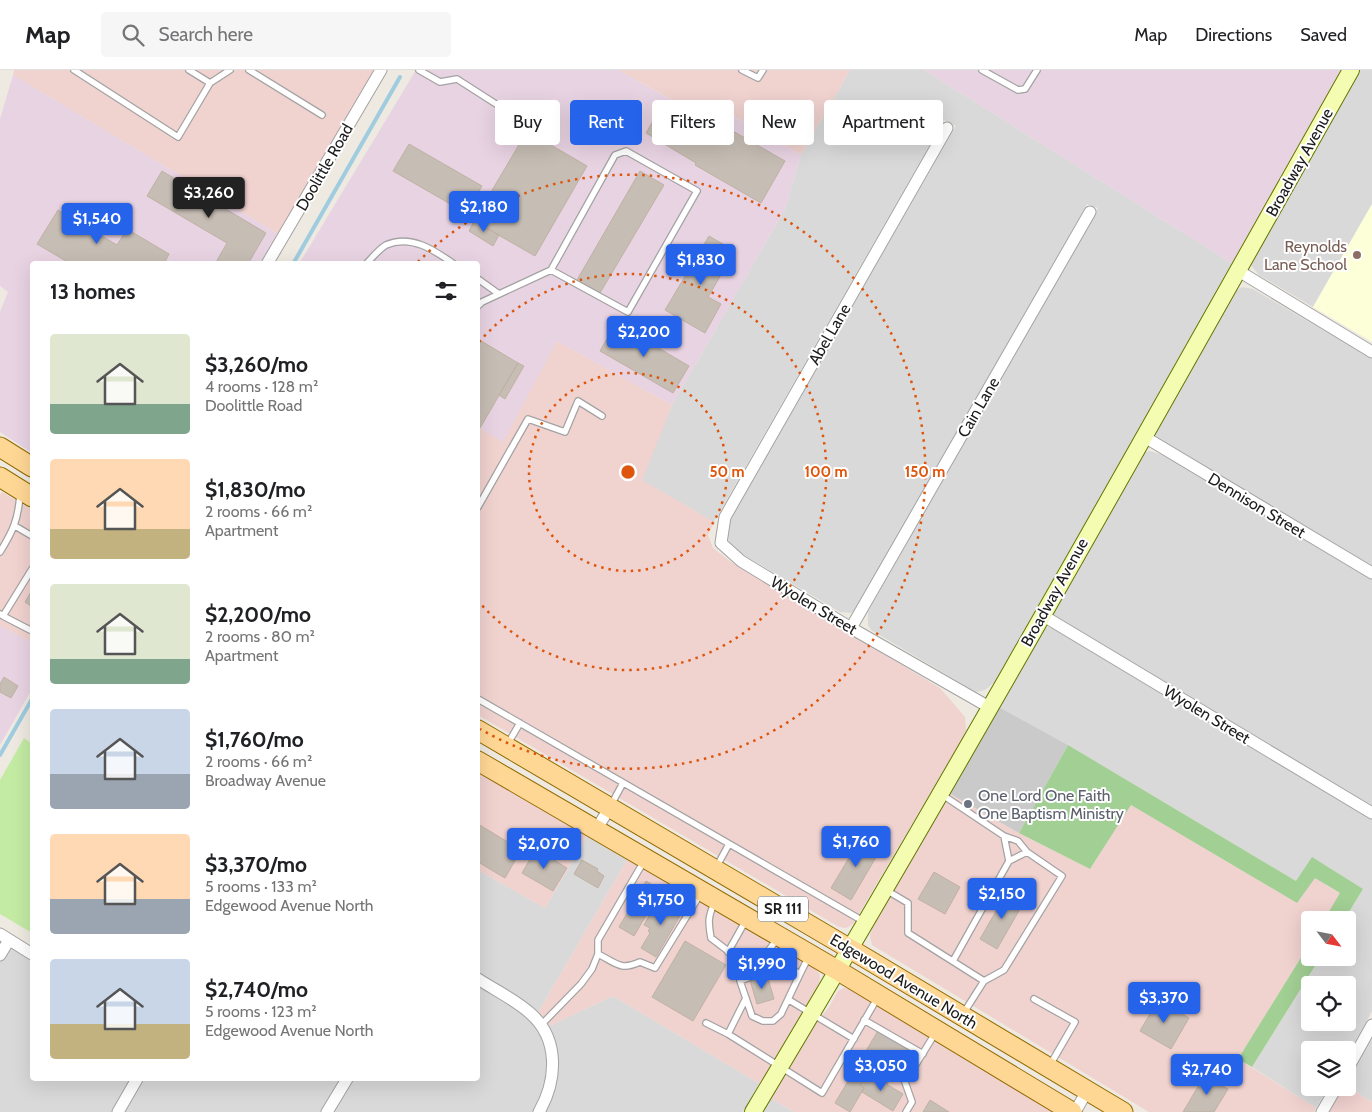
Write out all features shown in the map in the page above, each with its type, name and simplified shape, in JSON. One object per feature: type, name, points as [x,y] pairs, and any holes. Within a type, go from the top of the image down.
[{"type":"main road","points":[[0,447],[30,466]]},
{"type":"main road","points":[[0,477],[27,494]]},
{"type":"main road","name":"Edgewood Avenue North","points":[[480,731],[850,948],[1123,1112]]},
{"type":"main road","name":"Edgewood Avenue North","points":[[480,762],[810,954],[1073,1112]]},
{"type":"street","name":"Doolittle Road","points":[[270,261],[381,70]]},
{"type":"street","name":"Broadway Avenue","points":[[753,1112],[885,889],[1351,70]]},
{"type":"street","name":"Abel Lane","points":[[721,544],[725,517],[947,128]]},
{"type":"street","name":"Cain Lane","points":[[851,628],[1090,212]]},
{"type":"street","points":[[1237,270],[1372,352]]},
{"type":"street","name":"Dennison Street","points":[[1143,436],[1372,574]]},
{"type":"street","name":"Wyolen Street","points":[[721,544],[741,561],[851,628],[989,707]]},
{"type":"street","name":"Wyolen Street","points":[[1042,615],[1372,813]]},
{"type":"street","points":[[596,830],[610,807]]},
{"type":"street","points":[[0,955],[4,937],[30,953]]},
{"type":"street","points":[[480,980],[532,1014],[552,1048],[554,1065],[549,1092],[539,1112]]},
{"type":"street","points":[[1356,1054],[1372,1025]]},
{"type":"street","points":[[118,1112],[136,1081]]},
{"type":"street","points":[[328,1112],[346,1081]]},
{"type":"street","points":[[1073,1112],[1087,1090]]},
{"type":"street","points":[[1322,1112],[1331,1096]]},
{"type":"lane","points":[[74,70],[178,137],[210,83],[230,70]]},
{"type":"lane","points":[[189,70],[210,83]]},
{"type":"lane","points":[[249,70],[322,115]]},
{"type":"lane","points":[[419,70],[440,82],[457,79],[495,103]]},
{"type":"lane","points":[[742,70],[758,78],[763,70]]},
{"type":"lane","points":[[982,70],[1018,90],[1025,89],[1037,70]]},
{"type":"lane","points":[[480,305],[551,270],[615,155],[626,150],[697,191],[628,312],[551,270]]},
{"type":"lane","points":[[369,261],[385,246],[405,240],[424,246],[449,261]]},
{"type":"lane","points":[[480,280],[499,294]]},
{"type":"lane","points":[[480,503],[528,419],[565,432],[578,400],[602,416]]},
{"type":"lane","points":[[0,552],[15,526],[19,511],[27,494]]},
{"type":"lane","points":[[15,526],[30,535]]},
{"type":"lane","points":[[30,572],[1,615],[30,630]]},
{"type":"lane","points":[[480,700],[865,922]]},
{"type":"lane","points":[[506,747],[520,723]]},
{"type":"lane","points":[[610,807],[623,783]]},
{"type":"lane","points":[[939,793],[1004,836],[1018,841],[1027,852],[1062,876],[1004,970],[984,980],[962,1016]]},
{"type":"lane","points":[[1004,836],[1009,861]]},
{"type":"lane","points":[[715,869],[729,844]]},
{"type":"lane","points":[[952,961],[1009,861],[1027,852]]},
{"type":"lane","points":[[540,1025],[581,984],[592,969],[598,954],[598,940],[646,859]]},
{"type":"lane","points":[[885,889],[908,904],[908,933],[984,980]]},
{"type":"lane","points":[[598,954],[624,967],[630,967],[640,962],[655,968],[709,895]]},
{"type":"lane","points":[[709,895],[710,913],[708,922],[711,938],[749,967]]},
{"type":"lane","points":[[728,952],[747,918]]},
{"type":"lane","points":[[779,936],[766,954],[742,972],[740,981],[752,1016],[762,1021],[772,1021],[781,1014],[810,954]]},
{"type":"lane","points":[[766,954],[800,974]]},
{"type":"lane","points":[[740,981],[783,965]]},
{"type":"lane","points":[[706,1023],[728,1034],[822,1093],[879,996]]},
{"type":"lane","points":[[728,1034],[746,998]]},
{"type":"lane","points":[[1034,999],[1074,1022],[1048,1067]]},
{"type":"lane","points":[[789,1000],[854,1039]]},
{"type":"lane","points":[[864,1020],[923,1054]]},
{"type":"lane","points":[[906,1112],[912,1102],[905,1082],[937,1031]]},
{"type":"shaded area","points":[[14,70],[374,70],[278,234],[13,75]]},
{"type":"shaded area","points":[[416,70],[618,70],[671,100],[652,100],[652,145],[734,145],[734,117],[744,122],[744,145],[784,145],[801,155],[785,209],[672,405],[557,341],[503,442],[480,428],[480,261],[301,261]]},
{"type":"shaded area","points":[[618,70],[850,70],[833,100],[824,100],[824,115],[814,132],[814,100],[744,100],[744,122],[734,116],[734,100],[672,100]]},
{"type":"shaded area","points":[[850,70],[924,70],[1233,264],[996,681],[985,690],[976,692],[871,630],[868,625],[868,612],[1098,208],[1087,204],[857,608],[851,613],[840,612],[739,552],[730,544],[727,535],[727,525],[956,126],[944,120],[943,122],[943,100],[833,100]]},
{"type":"shaded area","points":[[924,70],[1343,70],[1233,264]]},
{"type":"shaded area","points":[[1357,70],[1372,70],[1372,204],[1313,307],[1259,275],[1250,264]]},
{"type":"shaded area","points":[[13,75],[278,234],[262,261],[30,261],[30,452],[0,432],[0,312],[8,292],[0,286],[0,119]]},
{"type":"shaded area","points":[[824,115],[824,145],[930,145],[714,522],[641,480],[672,405],[785,209],[801,155],[807,145],[814,145],[814,132]]},
{"type":"shaded area","points":[[784,145],[807,145],[801,155]]},
{"type":"shaded area","name":"Reynolds Lane School","points":[[1372,204],[1372,342],[1313,307]]},
{"type":"shaded area","points":[[1242,287],[1253,289],[1372,359],[1372,569],[1156,437],[1155,429],[1234,292]]},
{"type":"shaded area","points":[[557,341],[672,405],[642,480],[714,522],[708,535],[713,548],[731,562],[940,688],[965,717],[966,731],[961,741],[853,924],[846,928],[839,927],[480,716],[480,428],[503,441]]},
{"type":"shaded area","points":[[1149,451],[1163,455],[1372,579],[1372,808],[1056,618],[1052,612],[1140,454]]},
{"type":"shaded area","points":[[2,492],[30,509],[30,642],[0,625],[0,495]]},
{"type":"shaded area","points":[[0,625],[30,642],[30,692],[0,745]]},
{"type":"shaded area","points":[[1048,627],[1056,629],[1372,819],[1372,1011],[1355,1041],[1301,1041],[1301,1096],[1323,1096],[1316,1108],[1252,1067],[1301,988],[1301,1031],[1356,1031],[1356,976],[1309,976],[1315,966],[1356,966],[1356,911],[1350,911],[1363,889],[1296,881],[1068,745],[997,706],[1040,631]]},
{"type":"shaded area","points":[[997,706],[1068,745],[1019,833],[947,792]]},
{"type":"shaded area","points":[[480,774],[587,836],[545,908],[480,871]]},
{"type":"shaded area","points":[[947,792],[1019,833],[1090,869],[1131,805],[1297,903],[1314,878],[1341,894],[1330,911],[1301,911],[1301,958],[1238,1059],[1316,1108],[1314,1112],[1149,1112],[872,945],[870,936],[872,928]]},
{"type":"shaded area","points":[[587,836],[627,860],[539,1011],[549,1026],[613,996],[760,1084],[743,1112],[0,1112],[0,928],[30,947],[30,1081],[480,1081],[480,871],[545,908]]},
{"type":"shaded area","points":[[627,860],[819,973],[818,986],[760,1084],[613,996],[549,1026],[539,1011]]},
{"type":"shaded area","points":[[844,988],[1052,1112],[794,1112],[769,1097],[808,1033],[829,1007],[838,991]]},
{"type":"shaded area","points":[[1372,1036],[1372,1102],[1356,1092],[1356,1065]]},
{"type":"shaded area","points":[[1356,1092],[1372,1102],[1372,1112],[1329,1112],[1338,1096],[1356,1096]]},
{"type":"shaded area","points":[[769,1097],[794,1112],[759,1112]]},
{"type":"green space","points":[[24,738],[30,742],[30,932],[0,914],[0,780]]},
{"type":"green space","points":[[1068,745],[1296,881],[1312,857],[1363,889],[1350,911],[1329,911],[1340,893],[1315,878],[1297,903],[1131,805],[1090,869],[1019,833]]},
{"type":"green space","points":[[1301,958],[1301,966],[1315,966],[1309,976],[1301,976],[1301,988],[1252,1067],[1238,1059]]},
{"type":"building","points":[[652,123],[652,137],[646,133]]},
{"type":"building","points":[[734,132],[744,137],[744,145],[757,145],[785,161],[761,203],[695,165],[696,163],[666,145],[734,145]]},
{"type":"building","points":[[409,144],[482,186],[466,213],[393,171]]},
{"type":"building","points":[[519,145],[551,145],[587,166],[535,256],[474,221]]},
{"type":"building","points":[[162,171],[266,233],[250,261],[217,261],[227,243],[147,196]]},
{"type":"building","points":[[640,171],[664,185],[600,293],[577,280]]},
{"type":"building","points":[[58,210],[117,245],[127,229],[169,254],[166,261],[66,261],[37,244]]},
{"type":"building","points":[[474,221],[499,235],[493,246],[469,231]]},
{"type":"building","points":[[709,236],[735,251],[708,297],[721,304],[705,333],[665,310]]},
{"type":"building","points":[[616,323],[689,366],[673,393],[600,351]]},
{"type":"building","points":[[480,340],[518,363],[480,428]]},
{"type":"building","points":[[518,363],[524,366],[505,399],[499,395]]},
{"type":"building","points":[[30,593],[30,606],[25,602]]},
{"type":"building","points":[[4,677],[18,686],[11,698],[0,692],[0,684]]},
{"type":"building","points":[[480,825],[521,850],[505,878],[480,863]]},
{"type":"building","points":[[862,836],[882,847],[851,900],[831,888]]},
{"type":"building","points":[[536,849],[567,868],[553,891],[522,873]]},
{"type":"building","points":[[582,860],[598,869],[597,871],[604,876],[598,888],[574,874]]},
{"type":"building","points":[[934,872],[960,887],[945,914],[918,899]]},
{"type":"building","points":[[646,881],[661,890],[634,936],[619,927]]},
{"type":"building","points":[[1007,892],[1024,902],[997,949],[980,939]]},
{"type":"building","points":[[667,899],[684,909],[656,957],[641,948],[650,933],[648,931],[650,928],[644,925],[656,903],[662,906]]},
{"type":"building","points":[[685,941],[726,965],[693,1021],[652,997]]},
{"type":"building","points":[[767,975],[774,999],[757,1004],[750,980]]},
{"type":"building","points":[[1158,1000],[1189,1018],[1171,1049],[1140,1031]]},
{"type":"building","points":[[879,1029],[909,1047],[887,1084],[868,1073],[860,1085],[864,1088],[850,1112],[835,1103]]},
{"type":"building","points":[[868,1073],[903,1094],[893,1111],[862,1092],[864,1088],[860,1085]]},
{"type":"building","points":[[1206,1073],[1221,1082],[1220,1085],[1228,1089],[1214,1112],[1183,1112]]},
{"type":"building","points":[[930,1100],[949,1112],[923,1112]]},
{"type":"waterway","points":[[295,261],[400,77]]},
{"type":"waterway","points":[[0,755],[30,702]]},
{"type":"place","name":"Reynolds Lane School","points":[[1357,255]]},
{"type":"place","name":"One Lord One Faith One Baptism Ministry","points":[[968,804]]}]
